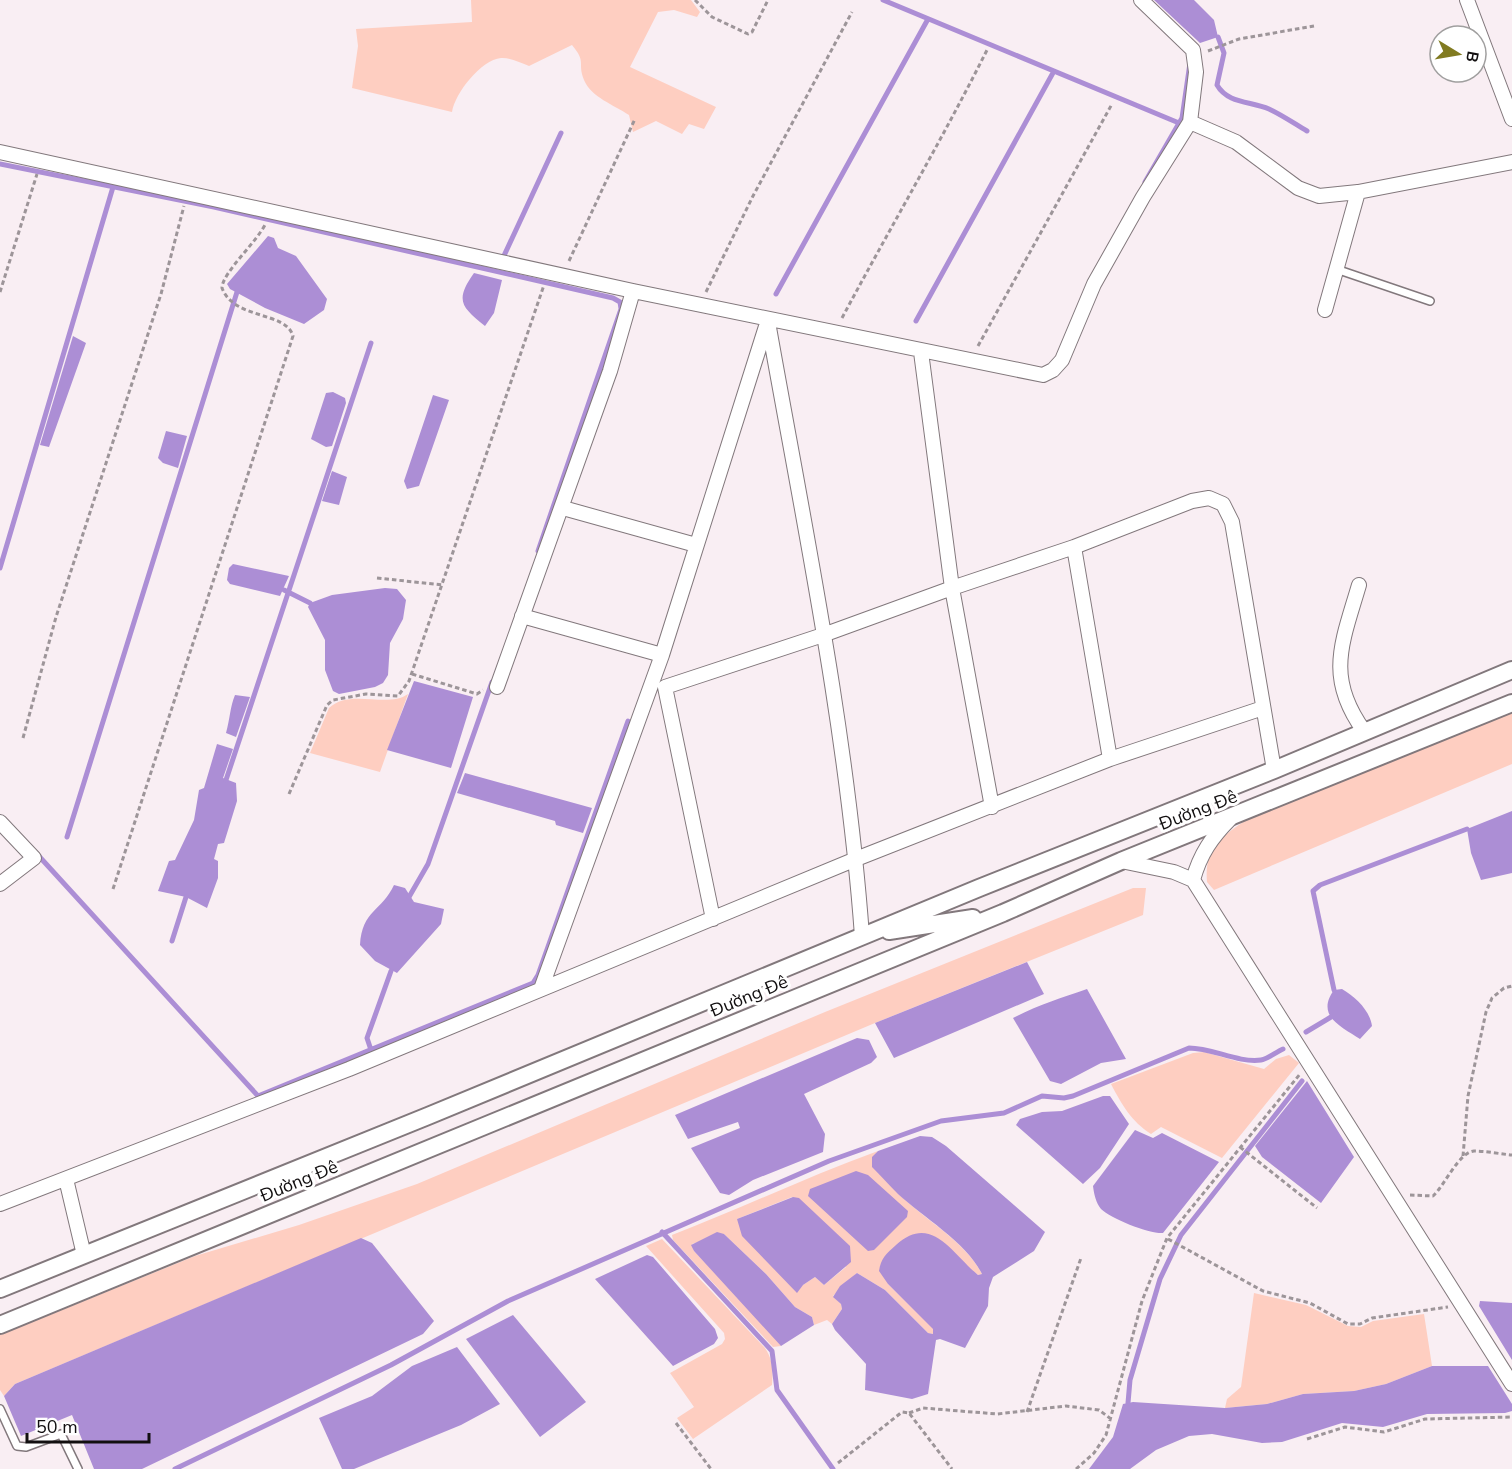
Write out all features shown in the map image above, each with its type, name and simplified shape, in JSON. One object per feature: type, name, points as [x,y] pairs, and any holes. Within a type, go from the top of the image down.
[{"type":"street","points":[[0,152],[833,334],[1043,375],[1053,370],[1062,360],[1094,284],[1143,197],[1190,122],[1196,60],[1193,50],[1141,0]]},
{"type":"street","points":[[1467,0],[1512,119]]},
{"type":"street","points":[[1190,122],[1236,142],[1308,193],[1319,196],[1358,192],[1512,162]]},
{"type":"street","points":[[1325,310],[1358,192]]},
{"type":"street","points":[[492,684],[522,616],[563,508],[610,371],[633,291]]},
{"type":"street","points":[[541,988],[662,655],[768,320]]},
{"type":"street","points":[[768,320],[823,635],[856,859],[862,936],[1002,913]]},
{"type":"street","points":[[921,352],[952,588],[992,807]]},
{"type":"street","points":[[665,687],[823,635],[1074,547],[1192,501],[1209,498],[1222,504],[1232,522],[1274,770]]},
{"type":"street","points":[[563,508],[696,545]]},
{"type":"street","points":[[1074,547],[1110,759]]},
{"type":"street","points":[[1359,585],[1342,649],[1340,671],[1342,692],[1349,710],[1364,730]]},
{"type":"street","points":[[522,616],[662,655]]},
{"type":"street","name":"Đường Đê","points":[[0,1289],[1274,770],[1364,730],[1512,670]]},
{"type":"street","points":[[652,679],[665,687],[713,919]]},
{"type":"street","name":"Đường Đê","points":[[0,1325],[1002,913],[1121,861],[1231,819],[1512,703]]},
{"type":"street","points":[[0,1204],[349,1070],[541,988],[856,859],[1110,759],[1263,708]]},
{"type":"street","points":[[1192,880],[1199,858],[1214,835],[1231,819]]},
{"type":"street","points":[[0,822],[34,858],[0,884]]},
{"type":"street","points":[[1121,861],[1174,872],[1192,880],[1512,1384]]},
{"type":"street","points":[[66,1179],[84,1255]]},
{"type":"lane","points":[[1336,269],[1430,301]]},
{"type":"lane","points":[[0,1409],[17,1446],[26,1447],[61,1434],[78,1469]]},
{"type":"path","points":[[695,0],[712,17],[748,34],[752,32],[768,0]]},
{"type":"path","points":[[699,305],[753,196],[852,12]]},
{"type":"path","points":[[1196,60],[1215,46],[1239,39],[1314,26]]},
{"type":"path","points":[[833,334],[918,176],[953,118],[988,48]]},
{"type":"path","points":[[972,362],[980,342],[1112,104]]},
{"type":"path","points":[[563,275],[635,119]]},
{"type":"path","points":[[0,292],[41,161]]},
{"type":"path","points":[[23,738],[69,575],[161,294],[188,193]]},
{"type":"path","points":[[113,889],[293,336],[288,327],[243,310],[228,299],[222,288],[225,277],[251,248],[271,211]]},
{"type":"path","points":[[290,794],[327,705],[333,700],[366,694],[398,696],[405,690],[548,272]]},
{"type":"path","points":[[377,578],[442,585]]},
{"type":"path","points":[[412,674],[477,694],[492,684]]},
{"type":"path","points":[[1463,1156],[1468,1096],[1486,1011],[1492,998],[1512,986]]},
{"type":"path","points":[[1076,1469],[1101,1445],[1112,1419],[1142,1301],[1167,1238],[1308,1063]]},
{"type":"path","points":[[1240,1147],[1317,1208]]},
{"type":"path","points":[[1390,1191],[1433,1196],[1440,1190],[1463,1156],[1471,1151],[1512,1155]]},
{"type":"path","points":[[1167,1238],[1263,1291],[1310,1303],[1348,1324],[1360,1324],[1372,1318],[1461,1304]]},
{"type":"path","points":[[1027,1412],[1081,1258]]},
{"type":"path","points":[[838,1463],[902,1412],[909,1413],[923,1408],[997,1414],[1066,1406],[1099,1410],[1112,1419]]},
{"type":"path","points":[[909,1413],[952,1469]]},
{"type":"path","points":[[1307,1439],[1345,1427],[1384,1432],[1425,1419],[1512,1417]]},
{"type":"path","points":[[676,1424],[711,1469]]},
{"type":"shaded area","points":[[471,0],[691,0],[700,12],[697,17],[674,10],[658,12],[630,67],[716,107],[704,129],[689,124],[682,134],[656,121],[633,132],[629,115],[597,96],[587,86],[582,74],[581,59],[572,45],[529,66],[508,58],[493,60],[470,79],[458,96],[452,112],[352,88],[358,46],[356,29],[472,22]]},
{"type":"shaded area","points":[[1154,0],[1194,0],[1214,20],[1218,37],[1200,43]]},
{"type":"shaded area","points":[[268,236],[274,238],[278,248],[296,256],[327,299],[324,310],[304,324],[265,308],[230,289],[227,284]]},
{"type":"shaded area","points":[[474,273],[502,280],[494,313],[485,326],[471,314],[463,303],[464,290]]},
{"type":"shaded area","points":[[73,336],[86,343],[49,447],[40,445]]},
{"type":"shaded area","points":[[333,392],[345,398],[346,403],[332,446],[326,447],[311,439],[326,393]]},
{"type":"shaded area","points":[[433,395],[449,400],[419,486],[407,489],[404,481]]},
{"type":"shaded area","points":[[166,431],[187,436],[178,468],[163,463],[158,458]]},
{"type":"shaded area","points":[[332,471],[347,477],[339,505],[322,501]]},
{"type":"shaded area","points":[[233,564],[289,576],[280,596],[230,584],[227,580],[229,568]]},
{"type":"shaded area","points":[[385,588],[397,589],[406,600],[403,619],[390,643],[388,675],[383,683],[375,687],[339,694],[333,691],[325,670],[325,640],[308,607],[310,603],[332,595]]},
{"type":"shaded area","points":[[414,681],[473,697],[451,768],[387,750]]},
{"type":"shaded area","points":[[408,694],[380,772],[310,753],[329,708],[338,702],[347,699],[390,700]]},
{"type":"shaded area","points":[[235,695],[250,697],[236,737],[226,733]]},
{"type":"shaded area","points":[[1512,710],[1512,764],[1214,890],[1207,882],[1211,852],[1222,838],[1246,820]]},
{"type":"shaded area","points":[[217,744],[233,749],[223,778],[236,783],[237,801],[224,843],[218,844],[214,859],[218,861],[218,878],[207,908],[186,897],[158,891],[169,861],[175,860],[194,820],[199,790],[204,788]]},
{"type":"shaded area","points":[[465,773],[592,808],[583,833],[556,825],[555,821],[457,793]]},
{"type":"shaded area","points":[[1512,811],[1512,873],[1481,880],[1471,853],[1467,829]]},
{"type":"shaded area","points":[[394,885],[405,888],[414,902],[444,909],[441,924],[397,973],[375,961],[360,945],[368,917]]},
{"type":"shaded area","points":[[1133,888],[1146,888],[1143,915],[875,1023],[15,1384],[4,1396],[0,1390],[0,1335],[195,1256],[299,1225],[417,1184],[825,1012]]},
{"type":"shaded area","points":[[1027,962],[1044,994],[894,1058],[875,1023]]},
{"type":"shaded area","points":[[1087,989],[1126,1059],[1101,1063],[1061,1084],[1050,1081],[1013,1018],[1041,1005]]},
{"type":"shaded area","points":[[1342,989],[1362,1005],[1371,1020],[1372,1026],[1360,1039],[1339,1025],[1329,1014],[1329,999],[1334,990]]},
{"type":"shaded area","points":[[857,1038],[869,1040],[877,1057],[871,1063],[804,1094],[825,1134],[823,1152],[753,1180],[729,1195],[720,1193],[691,1148],[740,1128],[738,1122],[688,1139],[675,1115]]},
{"type":"shaded area","points":[[1204,1052],[1264,1069],[1276,1059],[1289,1055],[1299,1063],[1222,1158],[1161,1127],[1151,1134],[1128,1112],[1111,1084],[1193,1053]]},
{"type":"shaded area","points":[[1307,1081],[1354,1157],[1321,1203],[1262,1157],[1255,1146]]},
{"type":"shaded area","points":[[1103,1096],[1110,1096],[1129,1124],[1100,1168],[1083,1184],[1016,1125],[1020,1119],[1042,1112],[1062,1111]]},
{"type":"shaded area","points":[[1135,1130],[1153,1138],[1162,1133],[1219,1162],[1163,1233],[1140,1228],[1113,1217],[1101,1209],[1095,1195],[1093,1186]]},
{"type":"shaded area","points":[[920,1136],[932,1137],[946,1146],[1045,1232],[1034,1251],[993,1277],[989,1288],[988,1306],[965,1348],[940,1339],[936,1340],[928,1394],[912,1399],[865,1390],[866,1364],[832,1324],[842,1309],[841,1304],[833,1297],[840,1286],[857,1273],[885,1290],[928,1333],[933,1334],[933,1329],[888,1284],[879,1271],[887,1254],[908,1236],[920,1233],[930,1234],[940,1239],[978,1275],[982,1274],[955,1241],[898,1194],[872,1167],[872,1157],[878,1151]]},
{"type":"shaded area","points":[[878,1151],[873,1157],[896,1191],[966,1251],[982,1274],[978,1275],[969,1268],[888,1284],[934,1329],[933,1334],[928,1333],[885,1290],[857,1273],[833,1296],[841,1304],[842,1309],[832,1324],[827,1320],[814,1325],[812,1317],[795,1307],[766,1274],[724,1234],[692,1244],[694,1251],[774,1335],[781,1346],[773,1347],[673,1240],[672,1235]],"holes":[[[792,1197],[846,1267],[824,1285],[815,1277],[803,1285],[737,1219]]]},
{"type":"shaded area","points":[[856,1171],[868,1175],[908,1211],[907,1217],[874,1250],[868,1251],[808,1196],[810,1189]]},
{"type":"shaded area","points":[[793,1197],[799,1198],[850,1246],[851,1262],[824,1285],[815,1277],[803,1285],[797,1293],[742,1236],[737,1219]]},
{"type":"shaded area","points":[[717,1232],[724,1234],[766,1274],[795,1307],[812,1317],[814,1325],[781,1346],[694,1251],[691,1245]]},
{"type":"shaded area","points":[[361,1238],[372,1243],[434,1321],[423,1334],[142,1469],[94,1469],[72,1415],[21,1436],[4,1396],[15,1384]]},
{"type":"shaded area","points":[[662,1239],[765,1348],[772,1366],[772,1385],[693,1439],[677,1418],[694,1407],[670,1373],[722,1344],[725,1339],[724,1333],[646,1246]]},
{"type":"shaded area","points":[[647,1255],[653,1257],[715,1329],[718,1338],[714,1344],[673,1366],[595,1279]]},
{"type":"shaded area","points":[[1254,1293],[1306,1305],[1348,1326],[1361,1327],[1373,1321],[1424,1314],[1432,1366],[1386,1384],[1354,1391],[1303,1394],[1267,1404],[1225,1408],[1227,1399],[1241,1387]]},
{"type":"shaded area","points":[[1480,1301],[1512,1303],[1512,1360],[1479,1306]]},
{"type":"shaded area","points":[[513,1315],[586,1402],[540,1437],[466,1339]]},
{"type":"shaded area","points":[[457,1347],[500,1404],[461,1425],[354,1469],[342,1469],[319,1418],[372,1396],[412,1366]]},
{"type":"shaded area","points":[[1432,1366],[1488,1366],[1512,1404],[1512,1411],[1427,1414],[1383,1427],[1342,1423],[1282,1442],[1262,1443],[1212,1434],[1189,1436],[1156,1450],[1130,1469],[1089,1469],[1113,1437],[1123,1404],[1133,1402],[1225,1408],[1267,1404],[1303,1394],[1354,1391],[1386,1384]]},
{"type":"waterway","points":[[883,0],[1179,123]]},
{"type":"waterway","points":[[776,294],[928,19]]},
{"type":"waterway","points":[[1218,37],[1224,53],[1217,85],[1222,91],[1234,99],[1269,109],[1307,131]]},
{"type":"waterway","points":[[1145,182],[1182,118],[1190,63]]},
{"type":"waterway","points":[[916,321],[1054,71]]},
{"type":"waterway","points":[[502,260],[561,133]]},
{"type":"waterway","points":[[0,164],[214,207],[613,298],[620,302],[621,309],[538,551]]},
{"type":"waterway","points":[[0,568],[113,187]]},
{"type":"waterway","points":[[67,837],[237,292]]},
{"type":"waterway","points":[[226,780],[371,343]]},
{"type":"waterway","points":[[284,590],[310,603]]},
{"type":"waterway","points":[[409,897],[428,864],[492,682]]},
{"type":"waterway","points":[[37,854],[258,1096],[533,983],[538,975],[628,721]]},
{"type":"waterway","points":[[1334,990],[1313,891],[1320,885],[1467,829]]},
{"type":"waterway","points":[[172,941],[186,897]]},
{"type":"waterway","points":[[371,1050],[367,1038],[391,971]]},
{"type":"waterway","points":[[1306,1032],[1331,1017]]},
{"type":"waterway","points":[[175,1469],[391,1365],[508,1301],[829,1161],[941,1121],[1004,1113],[1042,1096],[1064,1098],[1073,1096],[1189,1048],[1252,1060],[1264,1059],[1283,1049]]},
{"type":"waterway","points":[[1128,1403],[1130,1380],[1160,1279],[1181,1235],[1302,1081]]},
{"type":"waterway","points":[[662,1232],[772,1351],[777,1390],[833,1469]]}]
